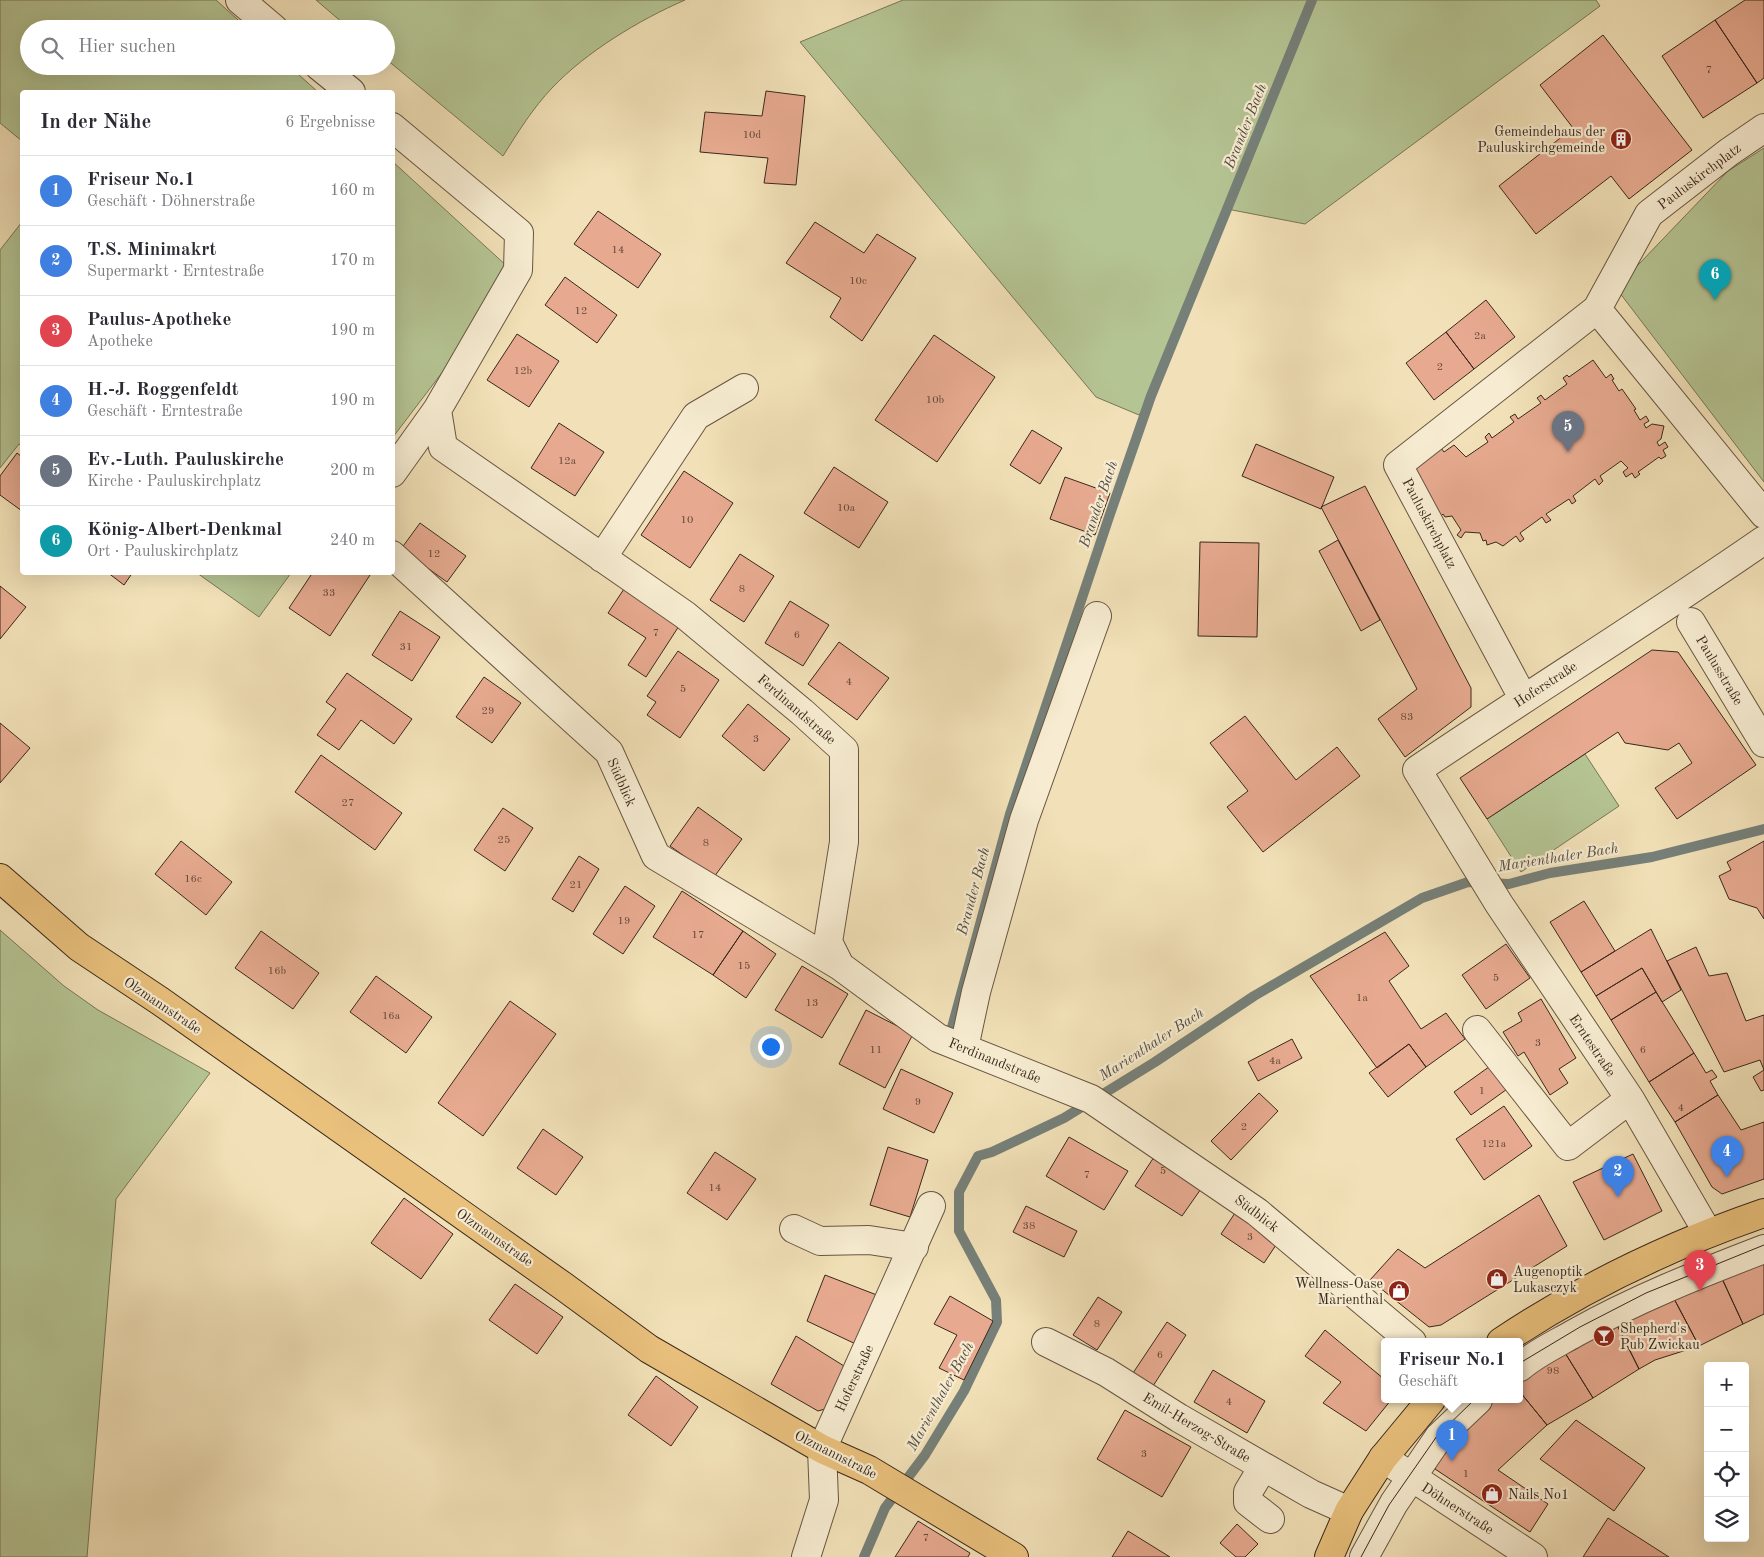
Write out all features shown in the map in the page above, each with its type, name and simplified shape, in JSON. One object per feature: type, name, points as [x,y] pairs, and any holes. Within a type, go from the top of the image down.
[{"type":"main road","name":"Olzmannstraße","points":[[0,878],[54,927],[100,962],[168,1006],[556,1280],[649,1349],[822,1449],[868,1470],[1014,1557]]},
{"type":"main road","points":[[1507,1338],[1610,1276],[1708,1233],[1764,1213]]},
{"type":"main road","points":[[1329,1557],[1349,1511],[1383,1458],[1429,1403]]},
{"type":"street","points":[[240,0],[263,20]]},
{"type":"street","points":[[330,75],[349,90]]},
{"type":"street","name":"Pauluskirchplatz","points":[[1523,698],[1398,464],[1597,309],[1649,214],[1729,152],[1764,128]]},
{"type":"street","points":[[395,130],[519,233],[518,270],[437,410],[395,469]]},
{"type":"street","points":[[1597,309],[1764,514]]},
{"type":"street","points":[[602,558],[696,416],[744,388]]},
{"type":"street","name":"Ferdinandstraße","points":[[437,410],[443,447],[685,615],[802,712],[844,750],[844,842],[828,942],[840,966],[938,1038],[1098,1103]]},
{"type":"street","name":"Hoferstraße","points":[[1473,860],[1417,770],[1523,698],[1677,600],[1764,540]]},
{"type":"street","name":"Südblick","points":[[395,558],[609,752],[656,856],[840,966]]},
{"type":"street","points":[[964,1048],[976,992],[1024,820],[1097,616]]},
{"type":"street","name":"Paulusstraße","points":[[1691,622],[1764,743]]},
{"type":"street","name":"Erntestraße","points":[[1473,860],[1499,904],[1630,1099],[1708,1233]]},
{"type":"street","points":[[1477,1030],[1568,1146],[1630,1099]]},
{"type":"street","name":"Südblick","points":[[1098,1103],[1257,1212],[1407,1338]]},
{"type":"street","name":"Hoferstraße","points":[[806,1557],[824,1500],[822,1449],[932,1206]]},
{"type":"street","points":[[794,1229],[820,1242],[869,1240],[914,1247]]},
{"type":"street","points":[[1523,1365],[1551,1346],[1628,1305],[1675,1283],[1764,1249]]},
{"type":"street","points":[[1537,1319],[1628,1305]]},
{"type":"street","name":"Emil-Herzog-Straße","points":[[1046,1342],[1106,1372],[1179,1418],[1311,1494],[1349,1511]]},
{"type":"street","points":[[1364,1557],[1394,1503],[1439,1438],[1475,1403]]},
{"type":"street","name":"Döhnerstraße","points":[[1383,1458],[1533,1557]]},
{"type":"street","points":[[1263,1466],[1248,1492],[1248,1502],[1270,1519]]},
{"type":"green space","points":[[0,0],[216,0],[238,20],[20,20],[20,75],[299,75],[316,90],[20,90],[20,139],[0,123]]},
{"type":"green space","points":[[316,0],[685,0],[632,27],[581,62],[552,88],[538,104],[503,156],[395,66],[395,20],[339,20]]},
{"type":"green space","points":[[903,0],[1596,0],[1600,6],[1305,224],[1227,209],[1151,396],[1139,415],[1096,397],[800,42]]},
{"type":"green space","points":[[1764,148],[1764,482],[1616,288],[1728,171]]},
{"type":"green space","points":[[395,164],[509,268],[457,353],[395,434]]},
{"type":"green space","points":[[20,225],[20,445],[0,468],[0,250]]},
{"type":"green space","points":[[200,575],[290,575],[259,617]]},
{"type":"green space","points":[[1585,754],[1619,806],[1521,872],[1487,819]]},
{"type":"green space","points":[[0,930],[64,986],[98,1010],[210,1073],[116,1199],[87,1557],[0,1557]]},
{"type":"building","points":[[1745,0],[1764,0],[1764,78],[1757,83],[1715,20]]},
{"type":"building","points":[[1715,20],[1757,83],[1703,118],[1662,56]]},
{"type":"building","name":"Gemeindehaus der Pauluskirchgemeinde","points":[[1603,35],[1692,150],[1629,199],[1611,176],[1536,234],[1499,186],[1573,128],[1540,85]]},
{"type":"building","points":[[766,91],[805,96],[796,185],[764,183],[768,158],[700,152],[705,112],[762,116]]},
{"type":"building","points":[[598,211],[661,254],[638,288],[574,244]]},
{"type":"building","points":[[815,222],[864,253],[877,234],[916,258],[862,341],[830,317],[841,298],[786,263]]},
{"type":"building","points":[[565,277],[617,315],[597,343],[545,305]]},
{"type":"building","points":[[1486,300],[1515,337],[1474,369],[1446,332]]},
{"type":"building","points":[[1446,332],[1474,369],[1434,400],[1406,363]]},
{"type":"building","points":[[517,334],[559,361],[529,407],[487,380]]},
{"type":"building","points":[[934,335],[995,377],[937,462],[875,420]]},
{"type":"building","points":[[1593,360],[1606,378],[1611,374],[1614,379],[1612,380],[1619,391],[1622,389],[1636,409],[1634,410],[1640,420],[1646,416],[1649,421],[1644,424],[1646,428],[1652,424],[1664,426],[1661,439],[1657,442],[1659,446],[1665,442],[1668,447],[1663,450],[1666,456],[1661,459],[1659,457],[1638,472],[1640,474],[1635,478],[1632,473],[1626,477],[1623,472],[1628,468],[1621,461],[1600,476],[1603,481],[1599,485],[1595,479],[1573,496],[1576,501],[1572,504],[1569,499],[1546,514],[1551,520],[1546,523],[1542,517],[1520,533],[1524,539],[1520,542],[1516,536],[1503,546],[1496,542],[1487,545],[1486,540],[1483,541],[1480,533],[1465,532],[1461,538],[1457,535],[1461,530],[1452,516],[1445,517],[1443,514],[1440,517],[1430,503],[1433,501],[1417,478],[1420,476],[1411,463],[1438,444],[1444,452],[1454,445],[1466,457],[1488,442],[1485,437],[1489,433],[1492,438],[1514,422],[1510,417],[1515,414],[1518,419],[1541,403],[1537,398],[1541,395],[1545,400],[1567,384],[1563,378],[1567,375],[1569,377]]},
{"type":"building","points":[[559,423],[604,452],[575,496],[531,468]]},
{"type":"building","points":[[1032,430],[1062,448],[1040,484],[1010,465]]},
{"type":"building","points":[[1256,444],[1334,477],[1321,509],[1242,476]]},
{"type":"building","points":[[17,453],[20,455],[20,510],[0,495],[0,476]]},
{"type":"building","points":[[834,467],[888,502],[859,548],[804,513]]},
{"type":"building","points":[[684,471],[733,503],[690,568],[641,535]]},
{"type":"building","points":[[1065,477],[1110,493],[1095,535],[1050,519]]},
{"type":"building","points":[[1365,486],[1471,688],[1471,707],[1405,757],[1378,719],[1417,689],[1321,507]]},
{"type":"building","points":[[420,523],[466,556],[447,582],[401,549]]},
{"type":"building","points":[[1338,540],[1380,620],[1361,631],[1319,551]]},
{"type":"building","points":[[1200,542],[1259,543],[1257,637],[1198,636]]},
{"type":"building","points":[[740,554],[774,576],[744,622],[710,600]]},
{"type":"building","points":[[111,575],[131,575],[124,585]]},
{"type":"building","points":[[311,575],[370,575],[330,636],[289,608]]},
{"type":"building","points":[[0,586],[26,607],[0,639]]},
{"type":"building","points":[[624,589],[679,626],[646,677],[628,665],[646,638],[608,613]]},
{"type":"building","points":[[790,601],[829,625],[803,666],[765,643]]},
{"type":"building","points":[[400,611],[440,637],[412,681],[372,655]]},
{"type":"building","points":[[839,642],[889,678],[857,720],[808,684]]},
{"type":"building","points":[[1652,650],[1678,652],[1756,765],[1677,819],[1655,788],[1692,763],[1679,743],[1668,750],[1625,743],[1618,732],[1487,819],[1460,778]]},
{"type":"building","points":[[678,651],[719,680],[680,738],[647,715],[656,702],[647,696]]},
{"type":"building","points":[[347,673],[412,719],[394,744],[361,720],[339,750],[317,735],[336,709],[326,702]]},
{"type":"building","points":[[484,677],[521,703],[492,743],[456,717]]},
{"type":"building","points":[[748,704],[790,739],[764,771],[722,736]]},
{"type":"building","points":[[1245,716],[1296,780],[1337,747],[1360,776],[1263,852],[1227,807],[1248,791],[1210,743]]},
{"type":"building","points":[[0,723],[30,748],[0,783]]},
{"type":"building","points":[[321,755],[402,813],[375,850],[295,792]]},
{"type":"building","points":[[698,807],[742,839],[714,877],[670,846]]},
{"type":"building","points":[[503,808],[533,828],[505,871],[474,850]]},
{"type":"building","points":[[181,841],[232,882],[206,915],[155,874]]},
{"type":"building","points":[[1764,841],[1764,919],[1757,908],[1729,899],[1719,876],[1731,870],[1727,862]]},
{"type":"building","points":[[579,856],[599,869],[573,912],[552,899]]},
{"type":"building","points":[[625,886],[655,906],[623,954],[593,934]]},
{"type":"building","points":[[682,891],[743,931],[713,975],[653,937]]},
{"type":"building","points":[[1584,901],[1615,951],[1581,972],[1550,922]]},
{"type":"building","points":[[1651,929],[1681,990],[1662,1002],[1642,968],[1596,996],[1581,972]]},
{"type":"building","points":[[261,931],[319,973],[293,1009],[235,968]]},
{"type":"building","points":[[743,931],[776,954],[746,998],[713,975]]},
{"type":"building","points":[[1385,932],[1409,966],[1389,981],[1421,1029],[1446,1013],[1465,1039],[1426,1067],[1409,1044],[1377,1068],[1310,976]]},
{"type":"building","points":[[1506,944],[1530,978],[1486,1009],[1462,975]]},
{"type":"building","points":[[1696,947],[1709,976],[1727,973],[1746,1021],[1764,1015],[1764,1070],[1760,1060],[1724,1072],[1667,961]]},
{"type":"building","points":[[802,966],[848,994],[822,1038],[775,1010]]},
{"type":"building","points":[[1642,968],[1656,992],[1611,1020],[1596,996]]},
{"type":"building","points":[[376,976],[432,1017],[406,1053],[350,1012]]},
{"type":"building","points":[[1656,992],[1694,1053],[1649,1082],[1611,1020]]},
{"type":"building","points":[[1541,999],[1576,1058],[1559,1069],[1568,1083],[1550,1095],[1524,1052],[1518,1056],[1503,1032],[1522,1021],[1518,1013]]},
{"type":"building","points":[[510,1001],[556,1034],[483,1136],[438,1103]]},
{"type":"building","points":[[866,1010],[913,1034],[885,1088],[839,1064]]},
{"type":"building","points":[[1292,1039],[1302,1058],[1258,1081],[1248,1062]]},
{"type":"building","points":[[1409,1044],[1426,1067],[1388,1097],[1369,1073]]},
{"type":"building","points":[[1694,1053],[1706,1073],[1712,1070],[1717,1077],[1710,1081],[1718,1095],[1675,1122],[1649,1082]]},
{"type":"building","points":[[1493,1064],[1510,1087],[1471,1115],[1454,1092]]},
{"type":"building","points":[[901,1069],[953,1093],[934,1133],[883,1109]]},
{"type":"building","points":[[1764,1070],[1764,1090],[1761,1091],[1753,1077]]},
{"type":"building","points":[[1259,1093],[1278,1111],[1231,1160],[1211,1141]]},
{"type":"building","points":[[1718,1095],[1741,1130],[1764,1122],[1764,1179],[1722,1194],[1712,1187],[1675,1122]]},
{"type":"building","points":[[1504,1106],[1532,1146],[1484,1180],[1456,1139]]},
{"type":"building","points":[[543,1129],[583,1157],[556,1195],[517,1168]]},
{"type":"building","points":[[1069,1137],[1128,1171],[1104,1210],[1046,1176]]},
{"type":"building","points":[[888,1147],[928,1160],[910,1217],[870,1205]]},
{"type":"building","points":[[715,1152],[756,1179],[727,1220],[687,1193]]},
{"type":"building","points":[[1156,1154],[1203,1186],[1182,1216],[1135,1186]]},
{"type":"building","points":[[1633,1154],[1662,1211],[1604,1240],[1573,1182]]},
{"type":"building","points":[[1539,1195],[1567,1246],[1441,1325],[1429,1327],[1370,1280],[1398,1249],[1425,1268]]},
{"type":"building","points":[[404,1198],[453,1234],[421,1279],[371,1243]]},
{"type":"building","points":[[1026,1206],[1077,1231],[1064,1257],[1013,1232]]},
{"type":"building","points":[[1237,1210],[1280,1239],[1264,1263],[1221,1234]]},
{"type":"building","points":[[1764,1253],[1764,1314],[1743,1324],[1719,1272]]},
{"type":"building","points":[[1719,1272],[1743,1324],[1699,1346],[1671,1293]]},
{"type":"building","points":[[825,1275],[882,1297],[862,1347],[807,1321]]},
{"type":"building","points":[[515,1284],[563,1317],[537,1354],[489,1320]]},
{"type":"building","points":[[1671,1293],[1699,1346],[1655,1360],[1639,1369],[1614,1319]]},
{"type":"building","points":[[950,1296],[993,1321],[964,1380],[939,1368],[957,1335],[934,1324]]},
{"type":"building","points":[[1098,1297],[1122,1312],[1097,1350],[1073,1335]]},
{"type":"building","points":[[1614,1319],[1639,1369],[1593,1398],[1562,1348]]},
{"type":"building","points":[[1167,1322],[1186,1335],[1153,1386],[1133,1373]]},
{"type":"building","points":[[1325,1330],[1381,1377],[1381,1403],[1389,1403],[1366,1431],[1323,1403],[1341,1382],[1305,1356]]},
{"type":"building","points":[[796,1336],[852,1371],[832,1407],[818,1411],[771,1384]]},
{"type":"building","points":[[1562,1348],[1593,1398],[1547,1425],[1523,1396],[1523,1373]]},
{"type":"building","points":[[1213,1370],[1265,1401],[1247,1433],[1194,1402]]},
{"type":"building","points":[[656,1376],[698,1407],[671,1446],[628,1415]]},
{"type":"building","points":[[1523,1396],[1547,1425],[1498,1470],[1548,1504],[1530,1532],[1435,1469],[1435,1451],[1488,1403],[1523,1403]]},
{"type":"building","points":[[1125,1410],[1191,1447],[1162,1497],[1097,1459]]},
{"type":"building","points":[[1576,1420],[1645,1468],[1614,1511],[1540,1459]]},
{"type":"building","points":[[1608,1518],[1669,1557],[1583,1557]]},
{"type":"building","points":[[918,1521],[970,1553],[968,1557],[895,1557]]},
{"type":"building","points":[[1237,1524],[1258,1544],[1245,1557],[1236,1557],[1220,1543]]},
{"type":"building","points":[[1128,1531],[1170,1557],[1112,1557]]},
{"type":"waterway","name":"Brander Bach","points":[[951,1031],[1010,814],[1151,396],[1312,0]]},
{"type":"waterway","name":"Marienthaler Bach","points":[[864,1557],[885,1508],[925,1455],[964,1391],[997,1322],[996,1300],[959,1231],[959,1192],[978,1156],[992,1152],[1064,1118],[1155,1062],[1254,996],[1422,898],[1468,882],[1509,884],[1550,873],[1652,857],[1764,829]]},
{"type":"tram line","points":[[1523,1361],[1580,1327],[1646,1293],[1764,1245]]},
{"type":"tram line","points":[[1361,1557],[1389,1505],[1437,1436],[1471,1403]]},
{"type":"place","name":"Gemeindehaus der Pauluskirchgemeinde","points":[[1621,139]]},
{"type":"place","name":"König-Albert-Denkmal","points":[[1715,300]]},
{"type":"place","name":"Ev.-Luth. Pauluskirche","points":[[1568,452]]},
{"type":"place","name":"H.-J. Roggenfeldt","points":[[1727,1177]]},
{"type":"place","name":"T.S. Minimakrt","points":[[1618,1197]]},
{"type":"place","name":"Augenoptik Lukasczyk","points":[[1497,1279]]},
{"type":"place","name":"Wellness-Oase Marienthal","points":[[1399,1291]]},
{"type":"place","name":"Paulus-Apotheke","points":[[1700,1291]]},
{"type":"place","name":"Shepherd's Pub Zwickau","points":[[1604,1336]]},
{"type":"place","name":"Friseur No.1","points":[[1452,1461]]},
{"type":"place","name":"Nails No1","points":[[1492,1494]]}]
